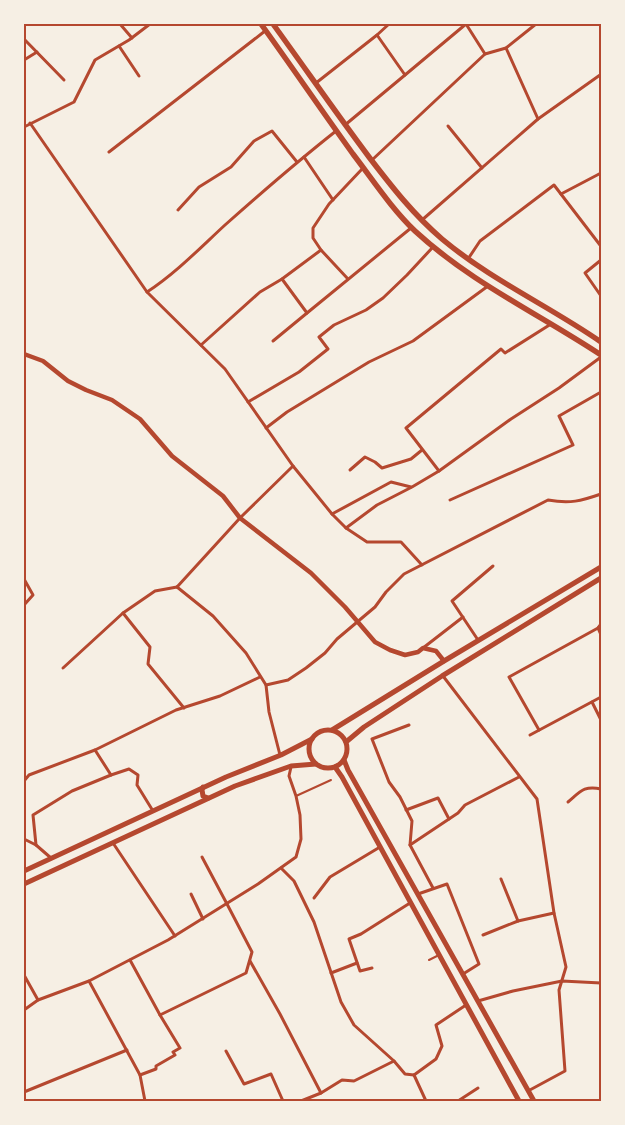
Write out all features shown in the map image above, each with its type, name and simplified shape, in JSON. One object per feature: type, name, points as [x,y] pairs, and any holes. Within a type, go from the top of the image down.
[{"type":"main road","points":[[261,24],[363,168],[412,228],[433,247],[488,286],[601,356]]},
{"type":"main road","points":[[274,24],[345,125],[403,200],[422,221],[468,259],[487,272],[601,342]]},
{"type":"main road","points":[[542,319],[547,309]]},
{"type":"main road","points":[[332,730],[601,567]]},
{"type":"main road","points":[[346,742],[364,727],[442,676],[601,578]]},
{"type":"main road","points":[[24,871],[203,787],[281,755],[312,739],[320,732],[332,730],[343,737],[348,748],[344,760],[334,768],[322,767],[316,764],[312,760],[309,750],[312,739]]},
{"type":"main road","points":[[344,760],[534,1101]]},
{"type":"main road","points":[[24,884],[235,786],[291,766],[316,764]]},
{"type":"main road","points":[[334,768],[342,777],[519,1101]]},
{"type":"main road","points":[[203,787],[203,796],[208,798]]},
{"type":"main road","points":[[188,794],[193,799],[193,806]]},
{"type":"main road","points":[[489,1046],[499,1038]]},
{"type":"street","points":[[120,24],[132,38]]},
{"type":"street","points":[[24,127],[74,102],[95,60],[132,38],[150,24]]},
{"type":"street","points":[[316,83],[389,24]]},
{"type":"street","points":[[345,125],[466,24],[485,54]]},
{"type":"street","points":[[372,160],[485,54],[506,48],[536,24]]},
{"type":"street","points":[[109,152],[266,30]]},
{"type":"street","points":[[377,35],[405,74]]},
{"type":"street","points":[[24,39],[64,80]]},
{"type":"street","points":[[119,46],[139,76]]},
{"type":"street","points":[[506,48],[538,119]]},
{"type":"street","points":[[24,60],[37,52]]},
{"type":"street","points":[[422,221],[538,119],[600,75]]},
{"type":"street","points":[[30,123],[147,292],[225,369],[293,466],[332,514],[346,528],[368,542],[402,542],[422,565]]},
{"type":"street","points":[[448,126],[482,168]]},
{"type":"street","points":[[147,292],[164,281],[226,224],[336,130]]},
{"type":"street","points":[[178,210],[199,187],[231,167],[254,142],[272,131],[297,162]]},
{"type":"street","points":[[304,157],[333,200]]},
{"type":"street","points":[[348,279],[321,250],[313,238],[313,228],[333,200],[363,168]]},
{"type":"street","points":[[561,194],[601,173]]},
{"type":"street","points":[[468,259],[480,241],[554,185],[601,246]]},
{"type":"street","points":[[273,341],[306,312],[412,228]]},
{"type":"street","points":[[248,402],[299,372],[328,350],[319,337],[334,325],[366,310],[383,298],[433,247]]},
{"type":"street","points":[[201,345],[260,292],[282,280],[321,250]]},
{"type":"street","points":[[601,260],[585,273],[601,296]]},
{"type":"street","points":[[282,280],[306,312]]},
{"type":"street","points":[[266,428],[287,412],[369,362],[413,342],[488,286]]},
{"type":"street","points":[[439,471],[406,428],[501,349],[504,353],[551,324]]},
{"type":"street","points":[[24,354],[43,361],[68,381],[112,400],[140,419],[172,456],[223,496],[240,518],[311,573],[345,607],[375,642],[405,655],[418,652],[463,617]]},
{"type":"street","points":[[346,528],[377,505],[439,471],[511,419],[559,388],[601,356]]},
{"type":"street","points":[[450,500],[573,445],[559,416],[601,392]]},
{"type":"street","points":[[350,470],[365,457],[382,468],[411,459],[422,450]]},
{"type":"street","points":[[63,668],[124,612],[155,591],[177,587],[240,518],[293,466]]},
{"type":"street","points":[[332,514],[391,482],[412,487]]},
{"type":"street","points":[[266,685],[288,680],[325,653],[337,639],[375,607],[386,592],[404,574],[548,500],[561,502],[582,501],[601,494]]},
{"type":"street","points":[[478,640],[452,600],[493,566]]},
{"type":"street","points":[[24,579],[33,595],[24,605]]},
{"type":"street","points":[[177,587],[213,616],[246,653],[266,685],[269,712],[281,755]]},
{"type":"street","points":[[124,612],[150,647],[148,664],[184,708]]},
{"type":"street","points":[[539,730],[509,677],[598,628],[601,624]]},
{"type":"street","points":[[598,628],[601,635]]},
{"type":"street","points":[[423,648],[436,651],[444,661]]},
{"type":"street","points":[[442,676],[537,799],[554,913],[566,967],[559,990],[565,1071],[528,1091]]},
{"type":"street","points":[[24,781],[29,775],[95,750],[176,710],[220,696],[260,677]]},
{"type":"street","points":[[530,735],[601,697]]},
{"type":"street","points":[[592,702],[601,720]]},
{"type":"street","points":[[409,725],[372,739],[389,782],[412,821],[410,845],[433,888]]},
{"type":"street","points":[[95,750],[110,775]]},
{"type":"street","points":[[24,1010],[38,1000],[89,981],[176,936],[296,858],[301,839],[300,815],[289,776],[291,766]]},
{"type":"street","points":[[36,845],[33,815],[72,791],[129,769],[138,775],[137,785],[153,811]]},
{"type":"street","points":[[410,845],[458,813],[465,805],[520,777]]},
{"type":"street","points":[[568,802],[583,789],[595,788],[601,790]]},
{"type":"street","points":[[406,810],[438,798],[449,819]]},
{"type":"street","points":[[24,839],[36,845],[51,858]]},
{"type":"street","points":[[113,842],[176,936]]},
{"type":"street","points":[[314,898],[330,877],[380,847]]},
{"type":"street","points":[[160,1015],[246,973],[250,960],[252,952],[202,857]]},
{"type":"street","points":[[281,868],[294,881],[314,922],[341,1002],[354,1025],[394,1061],[405,1074],[414,1075],[436,1060],[442,1046],[436,1025],[466,1005]]},
{"type":"street","points":[[500,879],[518,921]]},
{"type":"street","points":[[418,894],[446,884],[480,964],[463,974]]},
{"type":"street","points":[[191,894],[203,919]]},
{"type":"street","points":[[372,968],[360,970],[348,939],[361,934],[410,903]]},
{"type":"street","points":[[483,935],[518,921],[554,913]]},
{"type":"street","points":[[130,960],[180,1048],[173,1052],[175,1055],[156,1066],[156,1069],[140,1075]]},
{"type":"street","points":[[250,960],[321,1093]]},
{"type":"street","points":[[331,973],[357,963]]},
{"type":"street","points":[[24,975],[38,1000]]},
{"type":"street","points":[[89,981],[140,1075],[145,1101]]},
{"type":"street","points":[[478,1001],[513,991],[562,981],[601,983]]},
{"type":"street","points":[[24,1092],[127,1050]]},
{"type":"street","points":[[226,1051],[244,1084],[271,1074],[283,1101]]},
{"type":"street","points":[[301,1101],[321,1093],[342,1080],[354,1081],[394,1061]]},
{"type":"street","points":[[414,1075],[426,1101]]},
{"type":"street","points":[[458,1101],[478,1088]]},
{"type":"lane","points":[[296,796],[330,780]]},
{"type":"lane","points":[[429,960],[439,955]]}]
